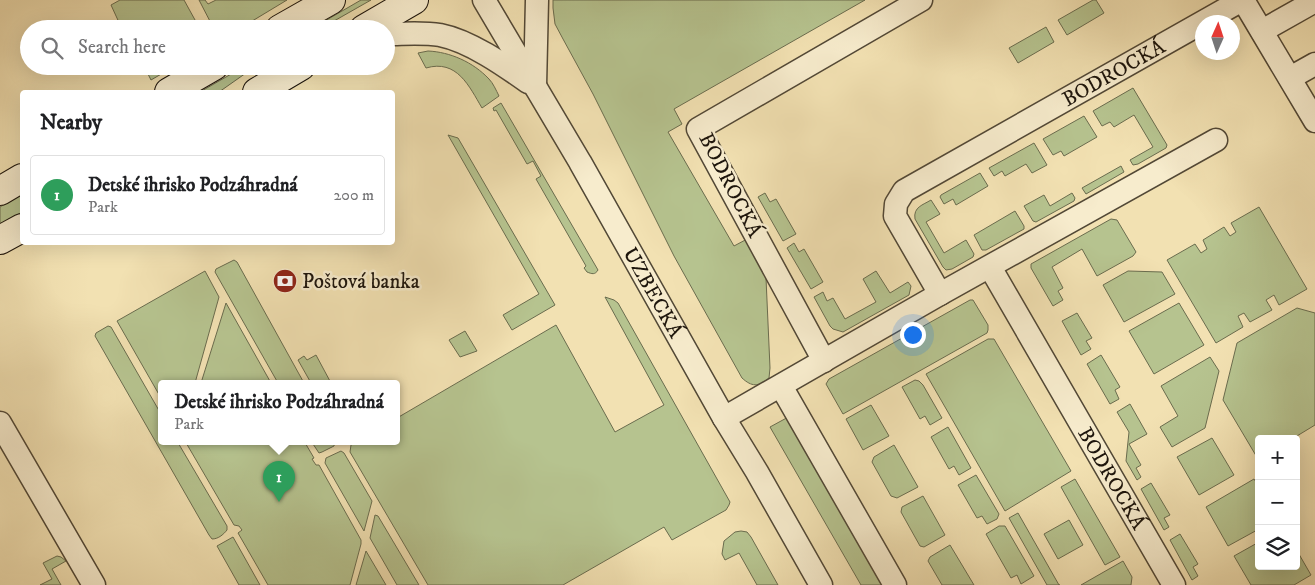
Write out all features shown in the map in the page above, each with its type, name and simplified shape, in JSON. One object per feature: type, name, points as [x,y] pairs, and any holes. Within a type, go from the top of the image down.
[{"type":"main road","points":[[296,20],[331,0]]},
{"type":"main road","points":[[380,20],[414,0]]},
{"type":"main road","points":[[173,90],[199,75]]},
{"type":"main road","points":[[260,90],[286,75]]},
{"type":"main road","points":[[0,191],[20,179]]},
{"type":"main road","points":[[0,240],[20,229]]},
{"type":"street","name":"UZBECKÁ","points":[[484,0],[639,265],[724,418],[821,585]]},
{"type":"street","points":[[535,87],[536,0]]},
{"type":"street","name":"BODROCKÁ","points":[[824,361],[698,129],[921,0]]},
{"type":"street","points":[[1243,0],[1315,121]]},
{"type":"street","name":"BODROCKÁ","points":[[940,294],[895,216],[896,204],[904,192],[1243,0]]},
{"type":"street","points":[[1262,31],[1315,1]]},
{"type":"street","points":[[395,34],[418,33],[453,38],[504,65],[535,87]]},
{"type":"street","points":[[1290,78],[1315,64]]},
{"type":"street","points":[[724,418],[940,294],[994,274],[1216,140]]},
{"type":"street","name":"BODROCKÁ","points":[[994,274],[1174,585]]},
{"type":"street","points":[[781,386],[895,585]]},
{"type":"street","points":[[0,422],[94,585]]},
{"type":"green space","points":[[120,0],[184,0],[195,20],[118,20],[111,5]]},
{"type":"green space","points":[[199,0],[205,0],[208,4],[216,0],[287,0],[254,20],[209,20]]},
{"type":"green space","points":[[361,0],[371,0],[336,20],[327,20]]},
{"type":"green space","points":[[553,0],[865,0],[674,109],[682,124],[668,132],[734,246],[749,238],[763,266],[766,278],[770,368],[769,378],[762,383],[755,385],[742,378],[674,256],[593,94],[555,24]]},
{"type":"green space","points":[[1096,0],[1104,13],[1067,35],[1058,20]]},
{"type":"green space","points":[[1046,27],[1054,42],[1018,63],[1009,48]]},
{"type":"green space","points":[[428,51],[445,53],[461,59],[476,68],[489,79],[499,96],[482,108],[467,83],[454,71],[446,67],[437,66],[426,68],[418,53]]},
{"type":"green space","points":[[148,75],[160,75],[151,80]]},
{"type":"green space","points":[[229,75],[243,75],[222,90],[203,90]]},
{"type":"green space","points":[[1133,88],[1167,145],[1166,148],[1133,165],[1130,160],[1153,147],[1134,115],[1114,127],[1110,122],[1102,126],[1093,111]]},
{"type":"green space","points":[[501,103],[598,270],[596,273],[587,272],[584,268],[586,266],[536,179],[541,176],[533,161],[527,164],[496,110],[494,111],[493,108]]},
{"type":"green space","points":[[1084,116],[1097,137],[1064,156],[1061,151],[1053,155],[1043,139]]},
{"type":"green space","points":[[448,135],[458,138],[555,305],[512,330],[503,315],[539,294]]},
{"type":"green space","points":[[1034,143],[1047,165],[1032,173],[1026,164],[1005,176],[1002,171],[994,176],[989,168]]},
{"type":"green space","points":[[1121,166],[1124,172],[1086,194],[1082,188]]},
{"type":"green space","points":[[980,173],[988,186],[956,205],[953,199],[944,204],[940,197],[941,195]]},
{"type":"green space","points":[[765,193],[770,202],[776,199],[796,234],[783,241],[758,197]]},
{"type":"green space","points":[[1072,193],[1075,198],[1074,201],[1036,222],[1033,221],[1024,206],[1044,195],[1050,206]]},
{"type":"green space","points":[[20,195],[20,213],[0,225],[0,207]]},
{"type":"green space","points":[[931,200],[940,214],[926,222],[944,253],[966,240],[974,254],[973,257],[952,269],[946,270],[943,267],[915,219],[917,209]]},
{"type":"green space","points":[[1259,207],[1307,289],[1279,305],[1274,295],[1266,300],[1272,310],[1250,322],[1244,313],[1238,316],[1243,327],[1216,343],[1167,260],[1195,244],[1201,253],[1207,249],[1203,240],[1224,227],[1230,236],[1236,232],[1231,223]]},
{"type":"green space","points":[[1015,211],[1024,229],[986,250],[982,250],[974,235]]},
{"type":"green space","points":[[1111,219],[1117,220],[1136,252],[1133,256],[1097,276],[1082,249],[1052,267],[1063,288],[1058,291],[1063,300],[1053,306],[1031,268],[1031,264]]},
{"type":"green space","points":[[794,243],[799,252],[804,249],[823,282],[811,289],[787,248]]},
{"type":"green space","points":[[234,260],[237,262],[302,380],[276,380],[215,272],[216,269]]},
{"type":"green space","points":[[205,271],[219,297],[196,380],[158,380],[158,393],[117,321]]},
{"type":"green space","points":[[876,271],[890,293],[908,282],[911,286],[909,295],[843,332],[833,329],[814,297],[823,292],[827,301],[833,298],[845,319],[876,302],[863,279]]},
{"type":"green space","points":[[1128,271],[1162,272],[1175,294],[1124,322],[1103,285]]},
{"type":"green space","points":[[605,297],[618,303],[730,502],[726,510],[672,540],[664,527],[563,585],[428,585],[350,452],[351,445],[400,445],[400,416],[556,325],[615,432],[664,405]]},
{"type":"green space","points":[[973,300],[988,325],[987,333],[843,414],[826,384],[829,379]]},
{"type":"green space","points":[[226,303],[269,380],[202,380]]},
{"type":"green space","points":[[1179,303],[1204,345],[1154,374],[1129,331]]},
{"type":"green space","points":[[1297,308],[1315,313],[1315,425],[1299,435],[1255,435],[1255,454],[1223,400],[1237,343]]},
{"type":"green space","points":[[1077,313],[1092,338],[1086,341],[1091,349],[1081,355],[1062,321]]},
{"type":"green space","points":[[108,326],[111,327],[158,409],[158,445],[179,445],[227,526],[227,530],[222,535],[212,539],[209,535],[95,336],[96,333]]},
{"type":"green space","points":[[465,331],[477,351],[460,357],[449,340]]},
{"type":"green space","points":[[988,339],[994,339],[1071,471],[1005,511],[926,374]]},
{"type":"green space","points":[[316,355],[329,380],[309,380],[298,360],[304,356],[307,360]]},
{"type":"green space","points":[[1101,355],[1120,387],[1115,390],[1119,399],[1110,404],[1087,364]]},
{"type":"green space","points":[[1210,357],[1219,371],[1205,428],[1172,447],[1160,427],[1178,416],[1161,386]]},
{"type":"green space","points":[[915,380],[923,385],[942,418],[930,425],[925,416],[920,419],[902,387]]},
{"type":"green space","points":[[1130,404],[1147,434],[1129,444],[1141,465],[1136,468],[1141,477],[1137,480],[1126,461],[1129,432],[1117,412]]},
{"type":"green space","points":[[871,405],[889,436],[863,450],[846,419]]},
{"type":"green space","points":[[792,415],[889,585],[861,585],[770,427]]},
{"type":"green space","points":[[948,427],[971,468],[959,475],[954,466],[949,469],[931,437]]},
{"type":"green space","points":[[1212,438],[1234,475],[1199,495],[1177,457]]},
{"type":"green space","points":[[187,445],[306,445],[314,458],[312,459],[316,465],[319,465],[361,540],[350,585],[268,585],[238,533],[242,530],[239,526],[234,525]]},
{"type":"green space","points":[[314,445],[334,445],[334,446],[319,453]]},
{"type":"green space","points":[[894,445],[918,487],[897,498],[891,496],[872,462],[874,457]]},
{"type":"green space","points":[[341,451],[372,501],[364,531],[325,463],[326,458]]},
{"type":"green space","points":[[976,475],[999,514],[997,519],[987,524],[982,516],[977,518],[958,485]]},
{"type":"green space","points":[[1075,479],[1120,557],[1105,565],[1061,487]]},
{"type":"green space","points":[[1254,479],[1255,481],[1255,531],[1228,546],[1206,507]]},
{"type":"green space","points":[[1151,483],[1170,515],[1164,518],[1169,527],[1164,530],[1141,489]]},
{"type":"green space","points":[[923,496],[945,535],[924,547],[920,546],[901,512],[902,507]]},
{"type":"green space","points":[[1018,513],[1059,585],[1047,585],[1009,518]]},
{"type":"green space","points":[[375,515],[378,516],[419,585],[397,585],[370,538]]},
{"type":"green space","points":[[1069,520],[1083,545],[1058,559],[1044,534]]},
{"type":"green space","points":[[999,526],[1005,526],[1034,576],[1021,584],[1017,575],[1011,578],[986,534]]},
{"type":"green space","points":[[735,532],[747,532],[751,537],[778,585],[757,585],[739,553],[725,560],[722,554],[724,541]]},
{"type":"green space","points":[[1180,534],[1198,564],[1193,567],[1198,576],[1192,580],[1170,540]]},
{"type":"green space","points":[[233,537],[260,585],[239,585],[217,546]]},
{"type":"green space","points":[[1255,544],[1255,570],[1300,570],[1300,556],[1311,575],[1294,585],[1251,585],[1234,556]]},
{"type":"green space","points":[[950,545],[974,585],[942,585],[928,561],[930,557]]},
{"type":"green space","points":[[366,551],[386,585],[356,585]]},
{"type":"green space","points":[[57,556],[66,561],[52,569],[61,585],[40,585],[52,579],[43,563]]},
{"type":"green space","points":[[1123,561],[1132,577],[1131,585],[1081,585]]},
{"type":"place","name":"Poštová banka","points":[[285,281]]},
{"type":"place","name":"Detské ihrisko Podzáhradná","points":[[279,502]]}]
